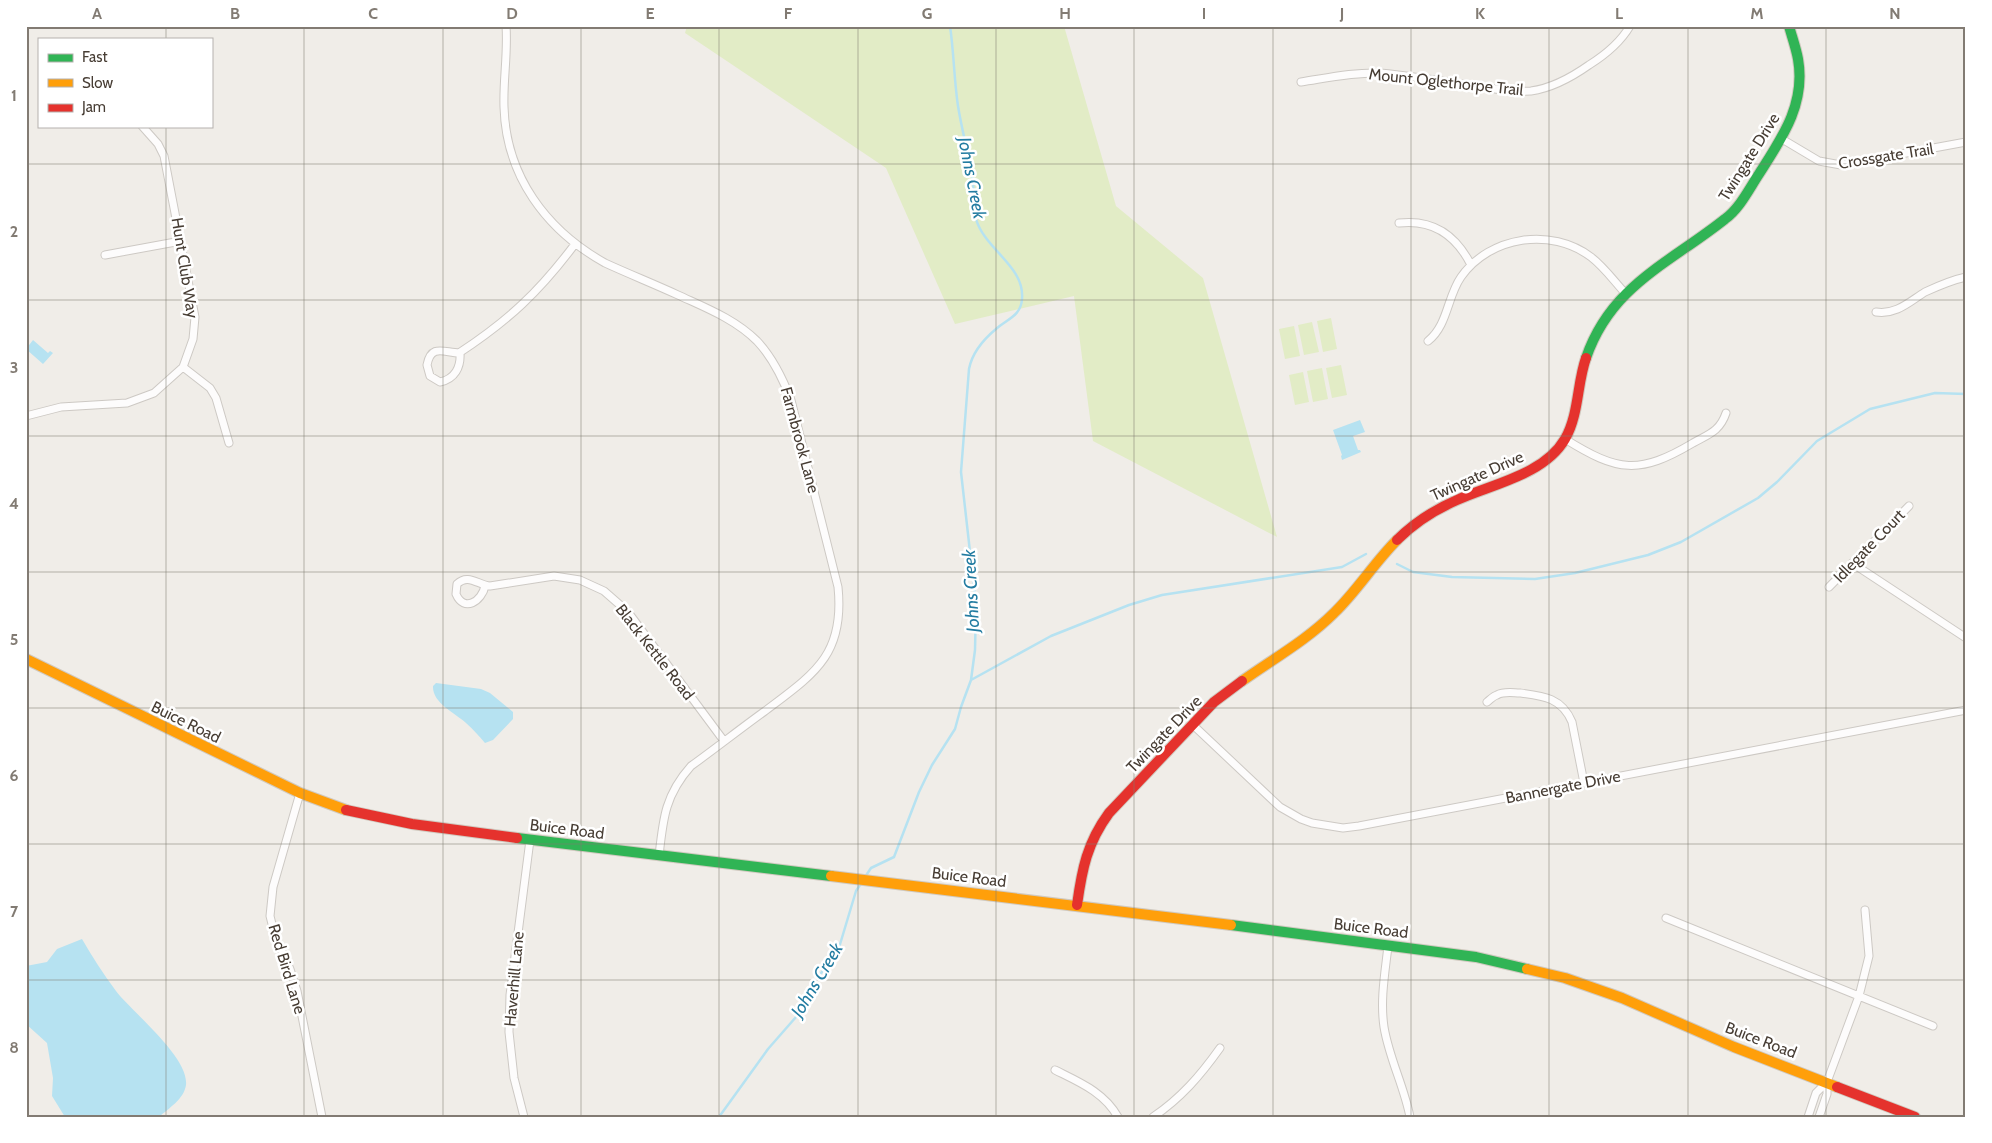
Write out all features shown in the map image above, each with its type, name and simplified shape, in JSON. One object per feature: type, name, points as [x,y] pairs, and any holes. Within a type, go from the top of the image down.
[{"type":"street","name":"Farmbrook Lane","points":[[506,26],[504,106],[510,146],[520,175],[533,200],[552,224],[575,244],[605,263],[716,312],[739,326],[757,342],[771,359],[784,380],[791,400],[838,588],[840,607],[838,626],[829,652],[812,674],[692,766],[674,789],[664,814],[659,856]]},
{"type":"street","name":"Mount Oglethorpe Trail","points":[[1301,82],[1351,74],[1377,73],[1510,91],[1532,90],[1556,84],[1573,76],[1601,58],[1614,46],[1630,26]]},
{"type":"street","name":"Twingate Drive","points":[[1077,904],[1084,858],[1098,827],[1109,812],[1227,691],[1303,640],[1325,622],[1344,603],[1385,550],[1417,523],[1459,499],[1518,477],[1546,460],[1562,445],[1572,421],[1582,366],[1590,343],[1605,315],[1625,293],[1727,218],[1741,202],[1791,122],[1799,81],[1798,60],[1789,26]]},
{"type":"street","name":"Hunt Club Way","points":[[26,416],[50,408],[127,403],[144,398],[164,387],[183,367],[193,339],[195,317],[164,156],[158,144],[144,128]]},
{"type":"street","name":"Crossgate Trail","points":[[1782,138],[1819,161],[1841,166],[1966,142]]},
{"type":"street","points":[[1399,223],[1422,222],[1439,229],[1458,244],[1471,265]]},
{"type":"street","points":[[1428,341],[1439,330],[1454,288],[1471,265],[1488,252],[1508,243],[1530,239],[1552,240],[1572,246],[1589,256],[1602,267],[1625,293]]},
{"type":"street","points":[[105,255],[181,241]]},
{"type":"street","points":[[460,352],[458,366],[451,379],[440,382],[430,376],[427,365],[432,354],[438,350],[460,352],[494,329],[523,305],[551,275],[575,244]]},
{"type":"street","points":[[1876,312],[1894,312],[1940,285],[1966,277]]},
{"type":"street","points":[[183,367],[210,388],[216,398],[229,443]]},
{"type":"street","points":[[1565,440],[1591,456],[1607,463],[1627,466],[1646,465],[1669,458],[1716,430],[1723,423],[1726,413]]},
{"type":"street","name":"Idlegate Court","points":[[1829,587],[1909,506]]},
{"type":"street","points":[[1852,563],[1966,638]]},
{"type":"street","name":"Black Kettle Road","points":[[485,586],[554,576],[580,580],[604,591],[628,612],[724,741]]},
{"type":"street","name":"Buice Road","points":[[26,659],[169,731],[300,793],[348,811],[385,819],[530,840],[1077,904],[1476,957],[1565,978],[1622,998],[1734,1047],[1915,1117]]},
{"type":"street","points":[[1487,702],[1497,694],[1508,692],[1544,696],[1560,704],[1568,713],[1572,722],[1584,783]]},
{"type":"street","name":"Bannergate Drive","points":[[1193,725],[1280,807],[1301,819],[1326,826],[1359,826],[1966,710]]},
{"type":"street","name":"Red Bird Lane","points":[[300,793],[273,887],[270,916],[275,936],[290,969],[296,991],[322,1117]]},
{"type":"street","name":"Haverhill Lane","points":[[524,1117],[514,1078],[509,1032],[510,995],[530,840]]},
{"type":"street","points":[[1818,1117],[1827,1094],[1827,1082],[1859,996],[1869,956],[1865,910]]},
{"type":"street","points":[[1666,918],[1933,1026]]},
{"type":"street","points":[[1388,946],[1382,993],[1384,1027],[1390,1055],[1407,1100],[1410,1117]]},
{"type":"street","points":[[1152,1117],[1183,1094],[1200,1077],[1220,1048]]},
{"type":"street","points":[[1054,1070],[1087,1086],[1101,1096],[1118,1117]]},
{"type":"street","points":[[1808,1117],[1816,1093],[1827,1082]]},
{"type":"green space","points":[[687,26],[1064,26],[1116,206],[1203,278],[1277,537],[1093,441],[1074,296],[955,324],[886,168],[685,33]]},
{"type":"green space","points":[[1331,318],[1337,349],[1323,352],[1317,321]]},
{"type":"green space","points":[[1312,322],[1319,352],[1304,355],[1298,325]]},
{"type":"green space","points":[[1294,326],[1300,356],[1285,359],[1279,329]]},
{"type":"green space","points":[[1341,365],[1347,395],[1332,398],[1326,368]]},
{"type":"green space","points":[[1322,368],[1328,399],[1313,402],[1307,371]]},
{"type":"green space","points":[[1303,372],[1309,402],[1295,405],[1289,375]]},
{"type":"water","points":[[33,340],[48,353],[50,351],[53,353],[43,364],[26,349]]},
{"type":"water","points":[[1360,420],[1365,432],[1353,436],[1358,450],[1361,452],[1342,460],[1333,430]]},
{"type":"water","points":[[436,683],[481,689],[490,693],[513,712],[513,719],[493,740],[485,743],[469,725],[440,703],[434,692],[433,686]]},
{"type":"water","points":[[82,939],[116,991],[169,1048],[179,1061],[185,1074],[186,1085],[182,1095],[176,1103],[159,1117],[65,1117],[52,1096],[53,1078],[47,1043],[26,1024],[26,966],[47,962],[57,949]]},
{"type":"waterway","name":"Johns Creek","points":[[865,877],[871,868],[894,857],[919,792],[932,765],[955,729],[971,680],[975,650],[976,605],[961,472],[969,369],[979,347],[992,333],[1013,317],[1019,309],[1022,299],[1021,287],[1017,277],[1011,267],[987,240],[976,219],[973,181],[957,96],[950,26]]},
{"type":"waterway","points":[[1397,564],[1413,572],[1452,577],[1535,579],[1575,573],[1648,555],[1681,542],[1758,498],[1777,482],[1817,441],[1870,409],[1935,393],[1966,394]]},
{"type":"waterway","points":[[971,680],[1051,636],[1129,605],[1162,595],[1342,567],[1366,554]]},
{"type":"waterway","name":"Johns Creek","points":[[719,1117],[768,1049],[796,1017],[812,985],[838,951],[856,891],[862,882]]},
{"type":"traffic: fast","points":[[1586,358],[1597,333],[1626,294],[1663,263],[1730,215],[1744,198],[1784,134],[1795,106],[1799,91],[1800,75],[1798,59],[1789,26]]},
{"type":"traffic: fast","points":[[517,838],[831,876]]},
{"type":"traffic: fast","points":[[1231,925],[1476,957],[1527,969]]},
{"type":"traffic: slow","points":[[1242,681],[1324,623],[1350,596],[1397,540]]},
{"type":"traffic: slow","points":[[26,659],[300,793],[346,810]]},
{"type":"traffic: slow","points":[[831,876],[1231,925]]},
{"type":"traffic: slow","points":[[1527,969],[1565,978],[1622,998],[1734,1047],[1837,1087]]},
{"type":"traffic: jam","points":[[1397,540],[1425,517],[1440,508],[1531,470],[1556,451],[1570,430],[1586,358]]},
{"type":"traffic: jam","points":[[1077,905],[1087,857],[1095,835],[1109,813],[1214,702],[1242,681]]},
{"type":"traffic: jam","points":[[346,810],[412,824],[517,838]]},
{"type":"traffic: jam","points":[[1837,1087],[1915,1117]]}]
